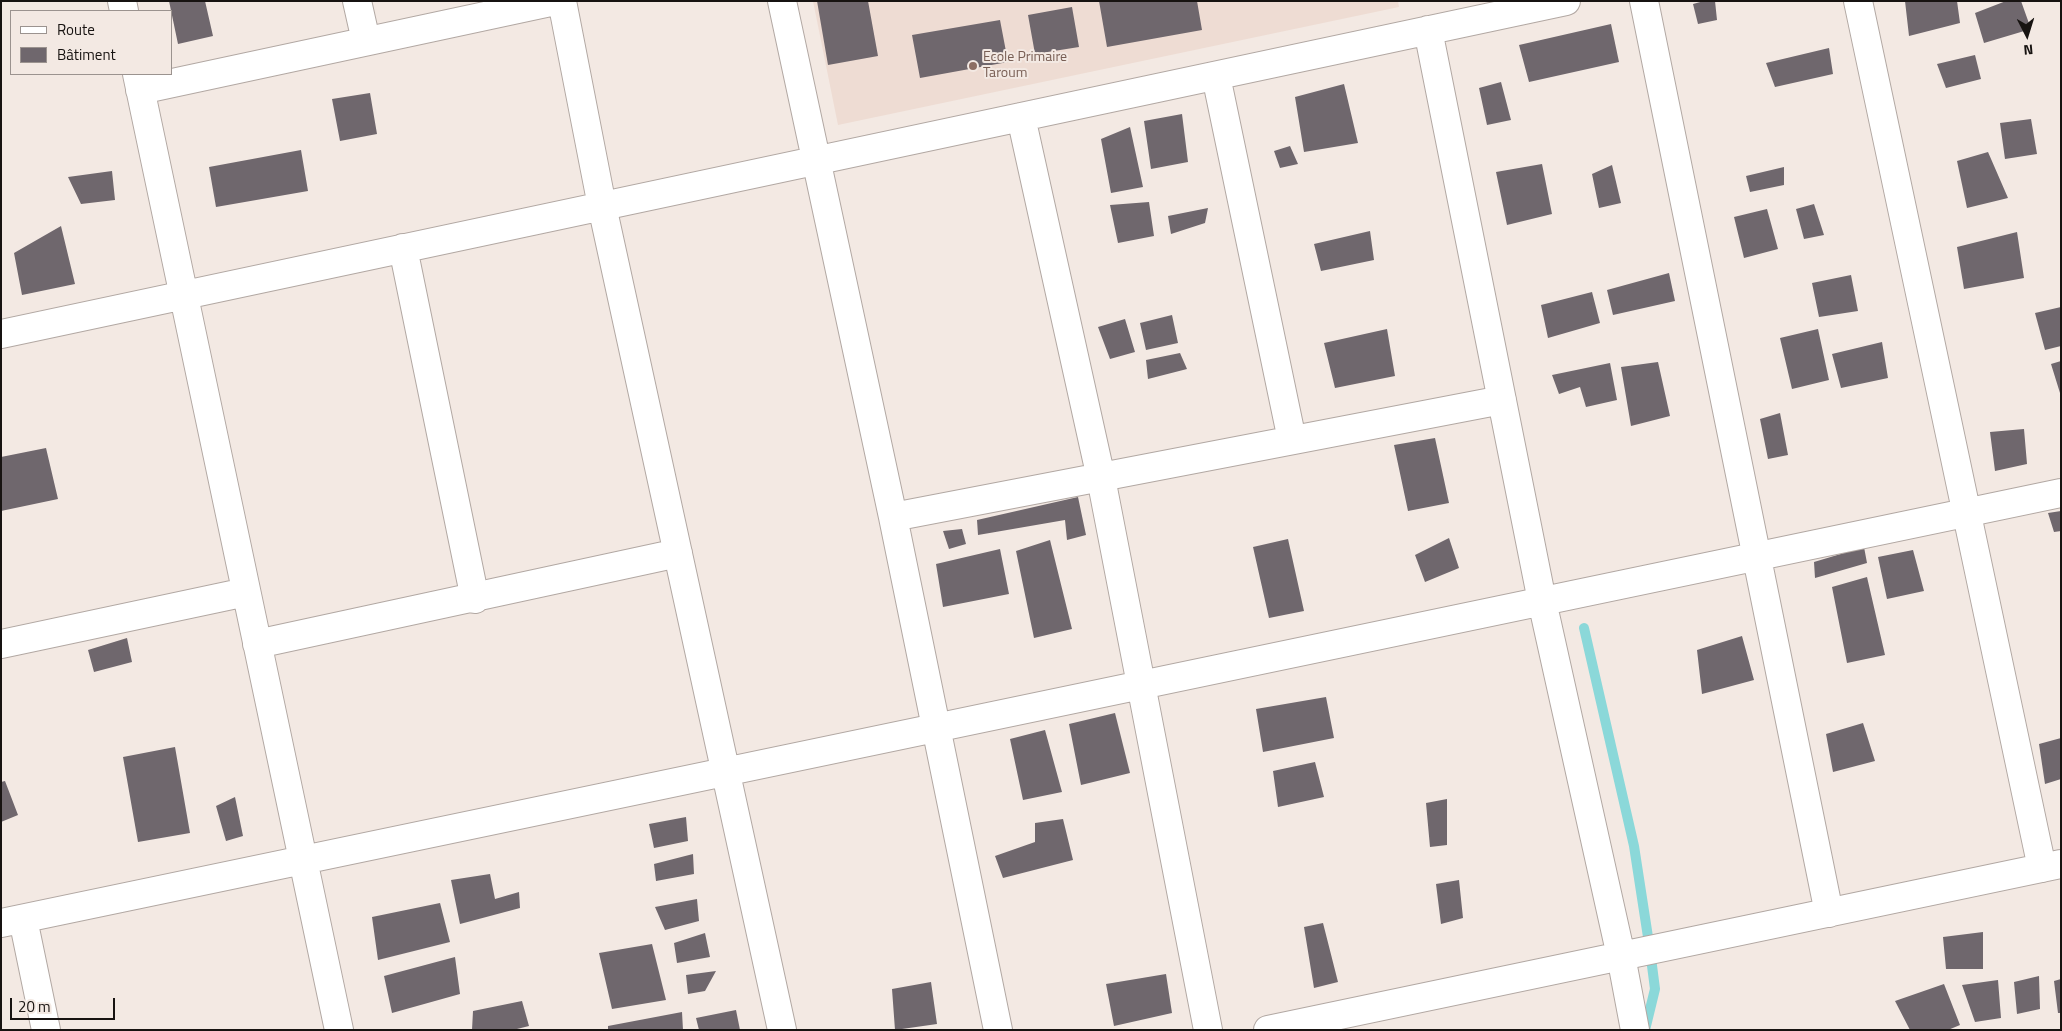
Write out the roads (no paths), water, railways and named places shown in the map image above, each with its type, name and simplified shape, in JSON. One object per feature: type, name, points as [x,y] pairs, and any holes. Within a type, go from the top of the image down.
[{"type":"street","points":[[357,1],[366,41]]},
{"type":"street","points":[[338,1030],[139,82],[366,41],[555,1]]},
{"type":"street","points":[[562,1],[602,206],[782,1030]]},
{"type":"street","points":[[782,1],[893,517],[998,1030]]},
{"type":"street","points":[[1,334],[1566,1]]},
{"type":"street","points":[[1644,1],[1829,913]]},
{"type":"street","points":[[1268,1030],[2051,866],[1966,513],[1858,1]]},
{"type":"street","points":[[1428,30],[1542,601],[1621,956],[1635,1030]]},
{"type":"street","points":[[1216,76],[1292,440]]},
{"type":"street","points":[[1021,117],[1100,478],[1208,1030]]},
{"type":"street","points":[[403,248],[475,598]]},
{"type":"street","points":[[893,517],[1502,400]]},
{"type":"street","points":[[46,1030],[12,921],[2061,493]]},
{"type":"street","points":[[257,644],[678,553]]},
{"type":"street","points":[[1,644],[246,592]]},
{"type":"waterway","points":[[1584,628],[1634,846],[1650,950],[1655,989],[1645,1030]]},
{"type":"place","name":"Ecole Primaire Taroum","points":[[973,66]]}]
